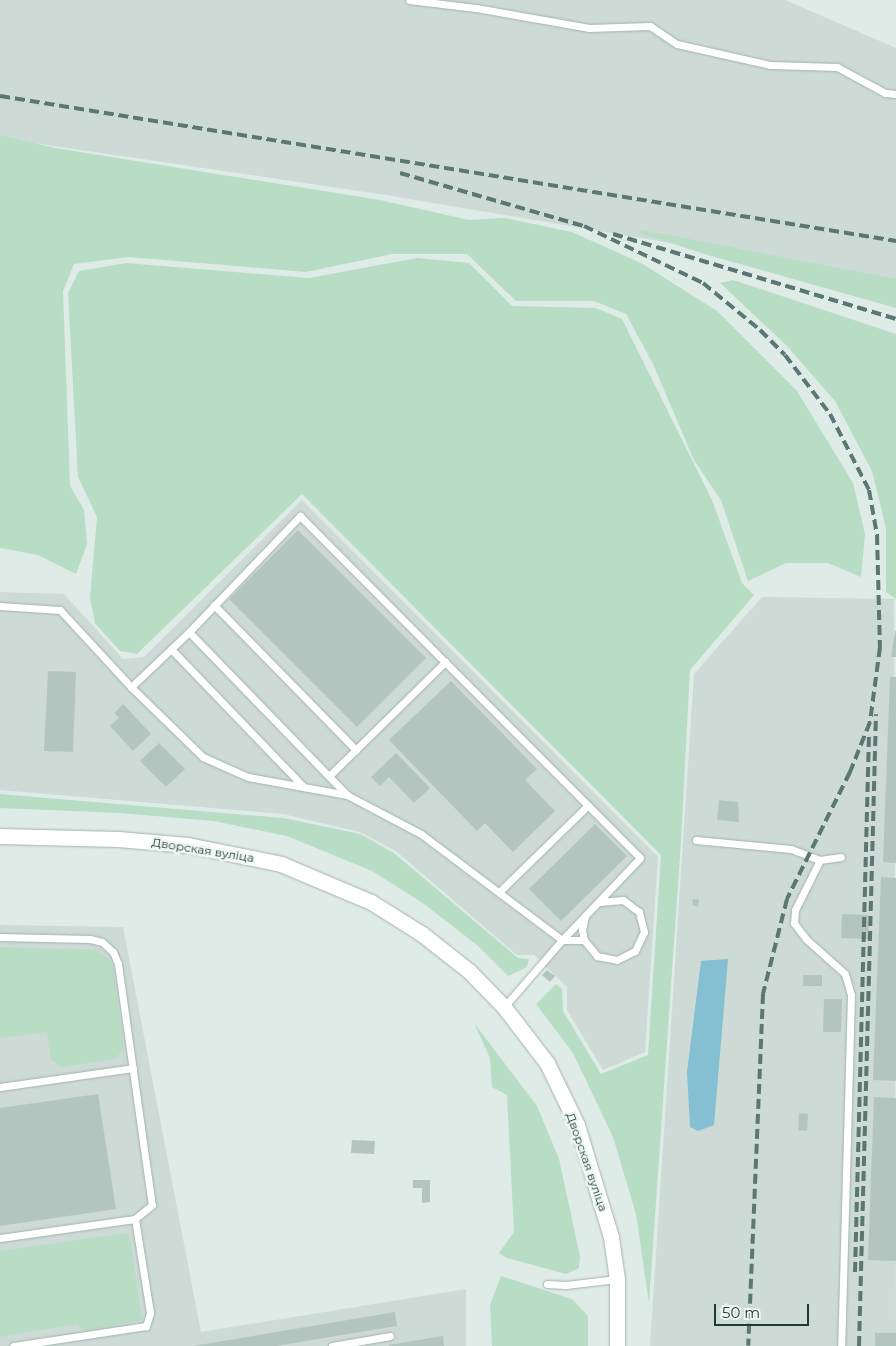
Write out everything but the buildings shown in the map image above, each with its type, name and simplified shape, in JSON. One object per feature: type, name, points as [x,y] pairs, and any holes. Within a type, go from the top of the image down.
[{"type":"street","name":"Дворская вуліца","points":[[0,836],[118,839],[188,845],[280,864],[371,902],[469,971],[504,1007],[547,1063],[577,1125],[608,1229],[617,1279],[618,1346]]},
{"type":"lane","points":[[409,0],[476,8],[589,28],[650,26],[677,44],[770,65],[837,67],[885,93],[896,94]]},
{"type":"lane","points":[[132,687],[300,516],[640,858],[588,911],[504,1007]]},
{"type":"lane","points":[[214,605],[356,750]]},
{"type":"lane","points":[[0,606],[60,610],[132,687],[203,757],[248,777],[347,796],[421,834],[562,940],[584,940]]},
{"type":"lane","points":[[188,632],[347,796]]},
{"type":"lane","points":[[171,649],[304,787]]},
{"type":"lane","points":[[329,776],[445,662]]},
{"type":"lane","points":[[499,892],[588,805]]},
{"type":"lane","points":[[696,840],[791,849],[820,860],[841,857]]},
{"type":"lane","points":[[820,860],[795,910],[794,923],[806,940],[845,974],[852,995],[841,1346]]},
{"type":"lane","points":[[588,911],[582,930],[584,940],[589,949],[607,960],[627,957],[641,942],[643,922],[632,905],[613,898],[595,904]]},
{"type":"lane","points":[[0,936],[90,939],[102,942],[112,952],[118,964],[152,1205],[134,1219],[0,1238]]},
{"type":"lane","points":[[0,1086],[133,1068]]},
{"type":"lane","points":[[14,1346],[146,1326],[150,1320],[150,1313],[134,1219]]},
{"type":"lane","points":[[547,1284],[566,1285],[617,1279]]},
{"type":"lane","points":[[332,1346],[390,1336]]},
{"type":"shaded area","points":[[0,0],[785,0],[896,48],[896,281],[386,195],[0,138]]},
{"type":"shaded area","points":[[302,500],[658,857],[645,1052],[603,1070],[567,1010],[567,987],[534,955],[517,955],[396,851],[360,832],[283,814],[0,790],[0,592],[64,594],[123,659],[144,657]]},
{"type":"shaded area","points":[[762,597],[894,599],[896,1346],[650,1346],[694,674]]},
{"type":"shaded area","points":[[0,925],[123,927],[201,1332],[466,1289],[466,1346],[0,1346]]},
{"type":"green space","points":[[0,135],[55,148],[380,200],[469,220],[504,218],[572,232],[641,263],[717,311],[797,391],[853,483],[865,534],[861,577],[828,563],[786,563],[748,581],[721,500],[694,460],[653,364],[626,314],[594,301],[516,301],[467,254],[392,254],[306,272],[128,257],[74,264],[63,291],[70,486],[84,510],[87,544],[76,574],[38,555],[0,548]]},
{"type":"green space","points":[[642,230],[896,279],[896,308],[708,255],[637,232]]},
{"type":"green space","points":[[417,258],[469,263],[512,306],[596,308],[622,319],[712,500],[742,583],[754,595],[690,670],[681,841],[649,1303],[636,1214],[613,1137],[573,1053],[536,1004],[556,984],[562,989],[563,1011],[601,1074],[648,1055],[661,855],[302,494],[137,654],[120,651],[95,623],[90,598],[97,517],[78,477],[68,293],[79,271],[126,263],[309,278]]},
{"type":"green space","points":[[733,280],[896,334],[896,599],[886,592],[886,528],[872,471],[835,401],[785,344],[720,283]]},
{"type":"green space","points":[[0,794],[283,818],[360,834],[394,853],[518,958],[529,959],[527,967],[508,976],[477,945],[424,904],[372,871],[287,836],[214,821],[120,813],[0,808]]},
{"type":"green space","points":[[0,947],[97,950],[107,958],[113,965],[124,1049],[115,1059],[61,1067],[51,1060],[47,1032],[0,1038]]},
{"type":"green space","points":[[474,1023],[537,1106],[559,1159],[580,1256],[579,1268],[566,1274],[507,1258],[499,1253],[514,1232],[507,1095],[492,1087],[490,1058]]},
{"type":"green space","points":[[126,1233],[130,1237],[142,1320],[85,1331],[77,1324],[0,1337],[0,1251]]},
{"type":"green space","points":[[501,1276],[572,1299],[588,1316],[588,1346],[492,1346],[490,1305]]},
{"type":"water","points":[[728,959],[714,1125],[698,1131],[690,1127],[687,1072],[701,961]]},
{"type":"railway","points":[[0,96],[896,241]]},
{"type":"railway","points":[[400,173],[584,226],[703,283],[760,330],[785,355],[830,414],[869,490],[877,535],[880,647],[870,722],[850,772],[787,899],[763,994],[748,1346]]},
{"type":"railway","points":[[613,234],[896,319]]},
{"type":"railway","points":[[859,1346],[876,714]]},
{"type":"railway","points":[[855,1272],[869,735]]}]
